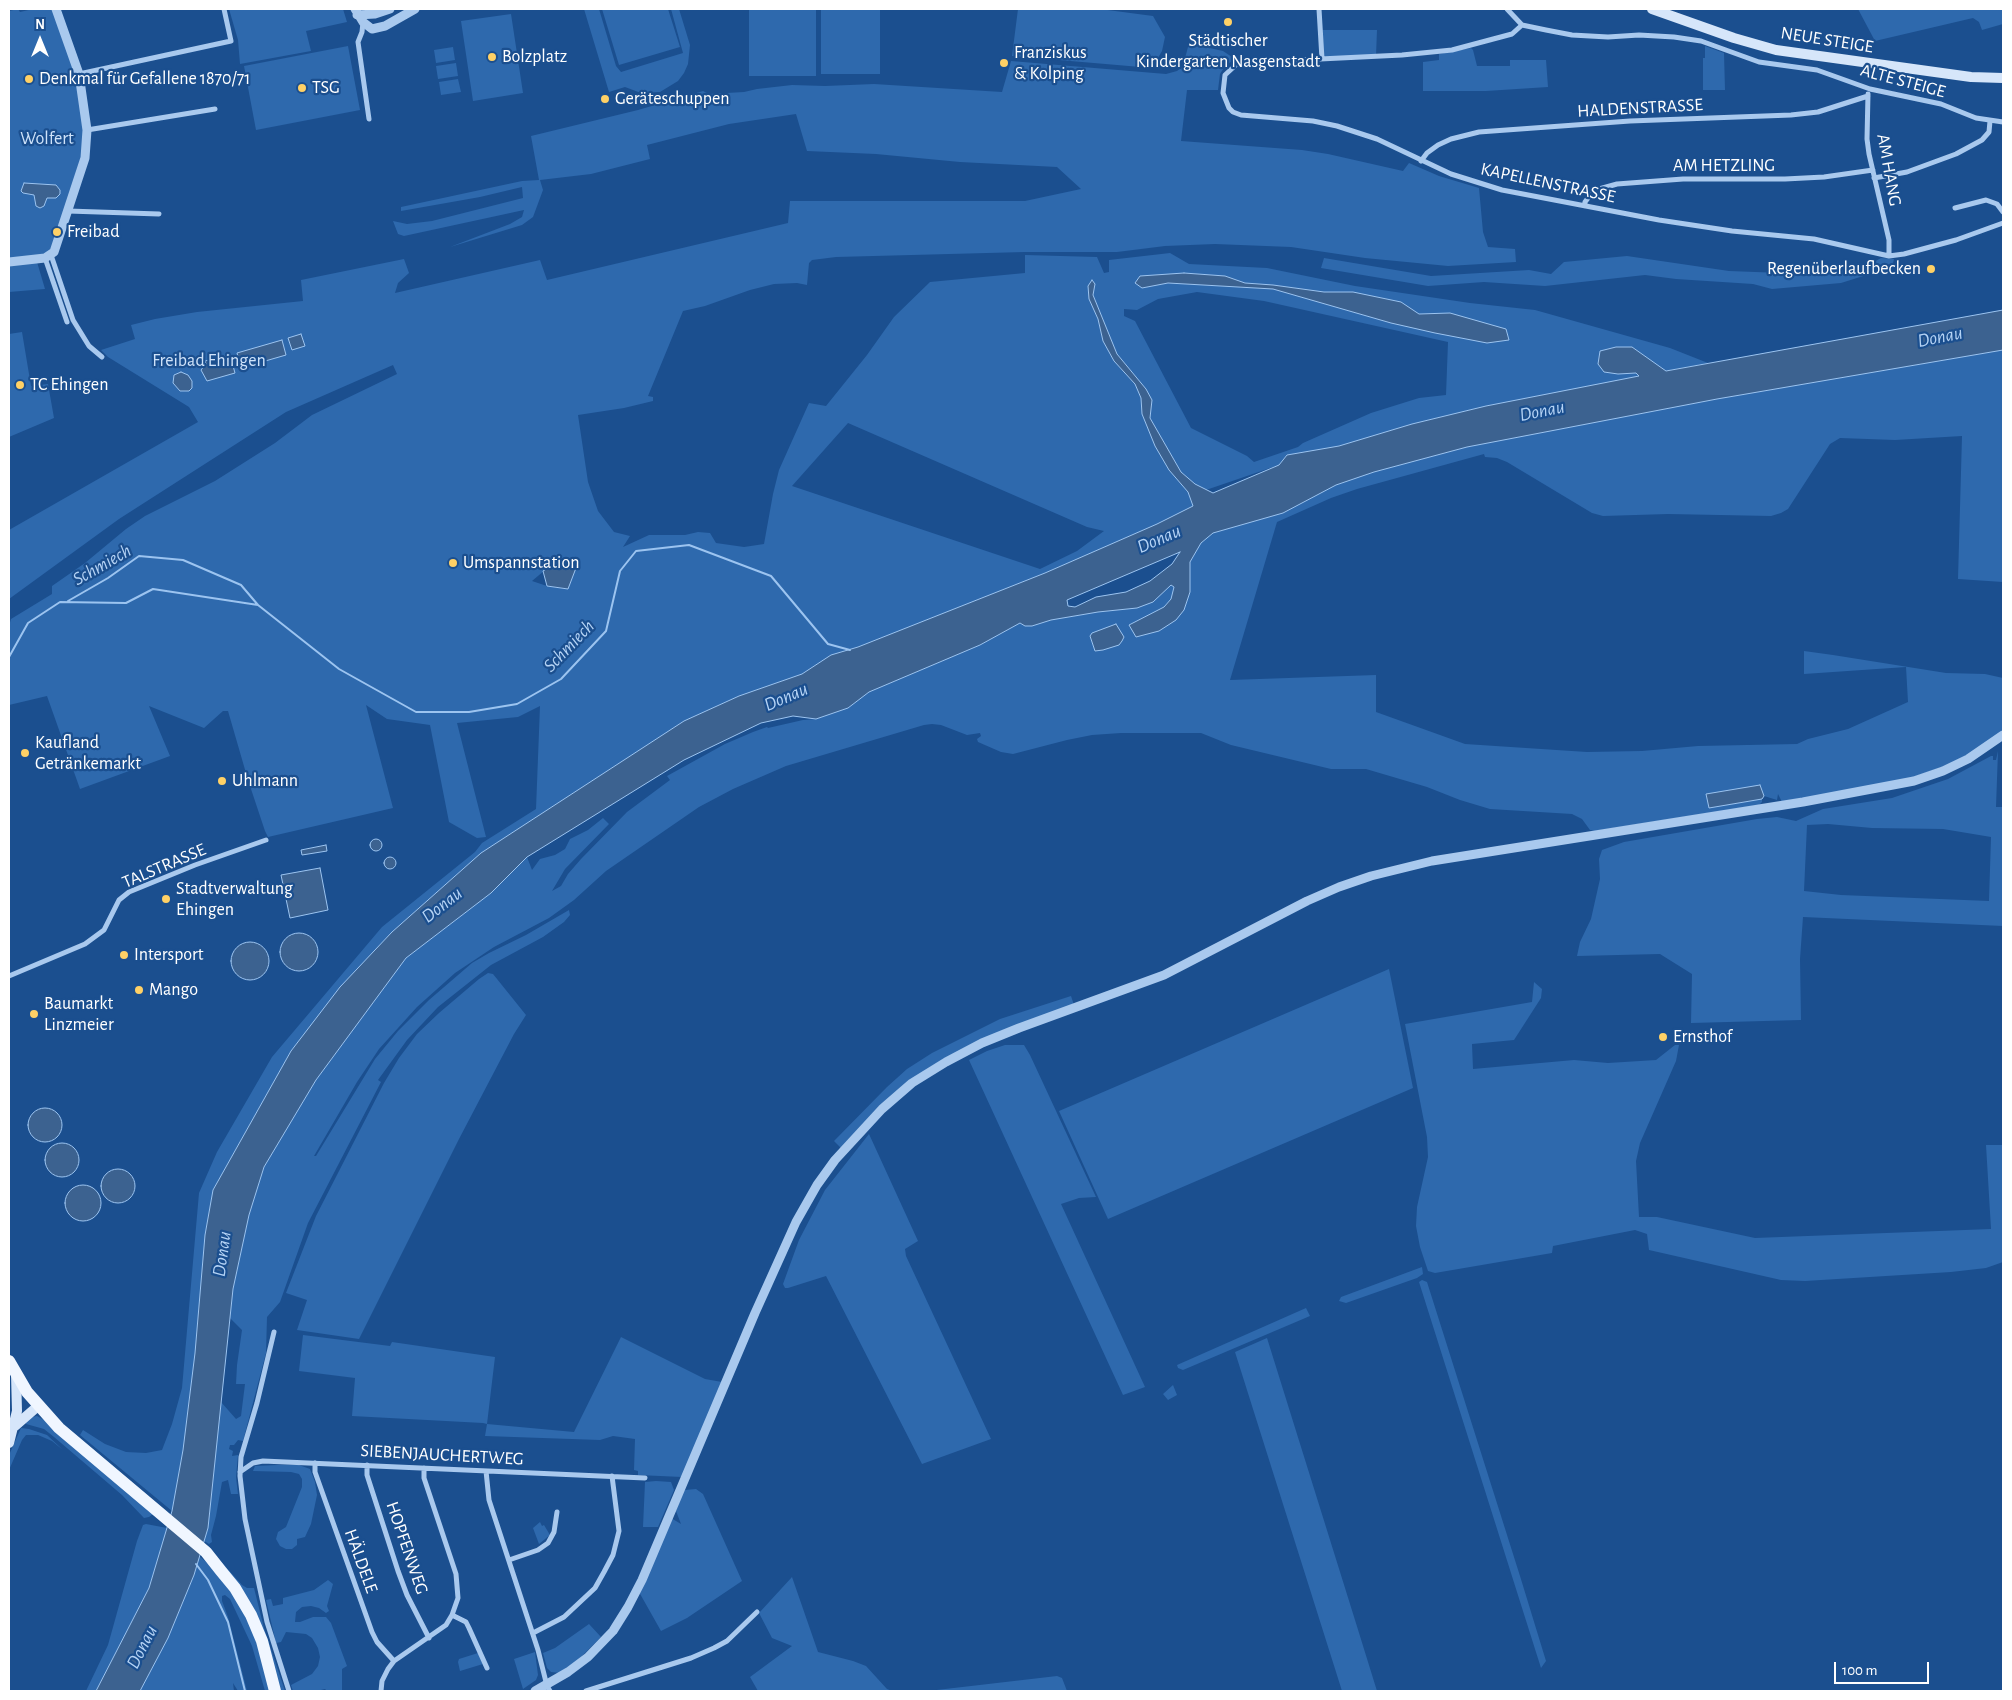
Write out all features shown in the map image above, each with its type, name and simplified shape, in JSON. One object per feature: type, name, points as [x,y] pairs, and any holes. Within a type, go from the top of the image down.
[{"type":"main road","name":"NEUE STEIGE","points":[[1652,9],[1734,38],[1784,52],[1962,76],[2003,78]]},
{"type":"main road","points":[[9,1361],[36,1404],[70,1439],[206,1552],[235,1588],[251,1615],[262,1640],[275,1691]]},
{"type":"main road","points":[[9,1443],[18,1411],[16,1374]]},
{"type":"main road","points":[[18,1411],[26,1403],[36,1404]]},
{"type":"main road","points":[[15,1426],[36,1404]]},
{"type":"street","points":[[9,262],[48,257],[55,249],[84,158],[87,130],[79,74],[57,9]]},
{"type":"street","points":[[79,74],[232,41],[224,9]]},
{"type":"street","points":[[358,15],[375,14],[390,9]]},
{"type":"street","points":[[358,15],[368,27],[377,28],[385,26],[415,9]]},
{"type":"street","points":[[1319,9],[1322,59]]},
{"type":"street","points":[[1507,9],[1522,25]]},
{"type":"street","points":[[358,15],[362,32],[358,42],[369,119]]},
{"type":"street","name":"KAPELLENSTRASSE","points":[[1522,25],[1512,34],[1452,50],[1402,55],[1238,63],[1231,68],[1223,80],[1223,93],[1225,101],[1233,112],[1240,115],[1313,121],[1366,134],[1451,174],[1502,190],[1688,225],[1814,239],[1889,256],[1904,254],[1956,240],[2003,223]]},
{"type":"street","name":"ALTE STEIGE","points":[[1522,25],[1572,35],[1608,37],[1647,35],[1702,41],[1759,62],[1817,70],[1870,89],[1925,100],[1976,118],[2003,122]]},
{"type":"street","name":"AM HANG","points":[[1870,89],[1868,96],[1867,139],[1889,240],[1889,256]]},
{"type":"street","name":"HALDENSTRASSE","points":[[1421,161],[1427,153],[1438,145],[1456,137],[1479,132],[1630,120],[1818,112],[1868,96]]},
{"type":"street","points":[[87,130],[215,109]]},
{"type":"street","points":[[1874,178],[1907,172],[1956,154],[1982,140],[1990,132],[1990,121]]},
{"type":"street","name":"AM HETZLING","points":[[1585,206],[1591,194],[1617,184],[1683,179],[1792,179],[1873,170]]},
{"type":"street","points":[[1955,208],[1986,200],[1997,204],[2003,212]]},
{"type":"street","points":[[68,211],[160,214]]},
{"type":"street","points":[[48,257],[70,321],[90,346],[102,357]]},
{"type":"street","points":[[535,1691],[548,1688],[588,1657],[613,1630],[628,1607],[642,1580],[755,1313],[796,1222],[835,1160],[882,1108],[912,1083],[982,1043],[1164,975],[1307,901],[1371,876],[1432,861],[1803,802],[1914,781],[1943,771],[1968,759],[2003,735]]},
{"type":"street","name":"TALSTRASSE","points":[[9,976],[85,944],[104,930],[119,900],[129,892],[266,840]]},
{"type":"street","points":[[274,1332],[241,1457],[240,1472],[245,1518],[258,1584],[267,1622],[289,1691]]},
{"type":"street","name":"SIEBENJAUCHERTWEG","points":[[240,1472],[252,1463],[263,1461],[645,1478]]},
{"type":"street","name":"HÄLDELE","points":[[315,1463],[316,1474],[372,1632],[378,1643],[394,1661]]},
{"type":"street","name":"HOPFENWEG","points":[[367,1465],[367,1475],[402,1580],[429,1638]]},
{"type":"street","points":[[381,1691],[384,1675],[394,1661],[440,1630],[452,1615],[458,1598],[456,1574],[424,1478],[424,1468]]},
{"type":"street","points":[[486,1471],[490,1500],[533,1633],[548,1688]]},
{"type":"street","points":[[533,1633],[564,1617],[584,1599],[594,1588],[609,1564],[619,1531],[612,1476]]},
{"type":"street","points":[[509,1560],[538,1550],[548,1543],[554,1532],[557,1512]]},
{"type":"street","points":[[586,1691],[691,1658],[714,1648],[727,1641],[757,1612]]},
{"type":"street","points":[[452,1615],[466,1622],[487,1668]]},
{"type":"green space","name":"Wolfert","points":[[18,9],[20,12],[33,9],[56,9],[68,41],[87,130],[85,158],[51,255],[9,260],[9,11]]},
{"type":"green space","points":[[229,9],[343,9],[347,22],[306,31],[311,51],[240,64],[238,40]]},
{"type":"green space","points":[[584,9],[599,9],[616,66],[621,72],[683,53],[671,9],[679,9],[690,45],[688,64],[684,73],[678,81],[660,92],[641,93],[625,87],[609,92]]},
{"type":"green space","points":[[602,9],[668,9],[680,47],[619,65]]},
{"type":"green space","points":[[749,9],[816,9],[816,76],[749,76]]},
{"type":"green space","points":[[821,9],[880,9],[880,74],[821,74]]},
{"type":"green space","points":[[1018,9],[1100,9],[1153,16],[1165,37],[1162,51],[1152,68],[1012,56]]},
{"type":"green space","points":[[1858,9],[2003,9],[2003,24],[1982,30],[1979,22],[1973,18],[1875,41]]},
{"type":"green space","name":"Bolzplatz","points":[[511,14],[523,93],[473,101],[461,21]]},
{"type":"green space","points":[[1321,30],[1377,30],[1376,56],[1322,59]]},
{"type":"green space","name":"Freibad Ehingen","points":[[1196,45],[1223,51],[1235,59],[1225,66],[1220,74],[1218,90],[1187,90],[1181,141],[1302,150],[1403,171],[1409,163],[1439,176],[1479,188],[1483,232],[1488,247],[1515,249],[1516,262],[1448,266],[1365,258],[1291,247],[1215,244],[1165,246],[1117,252],[1025,252],[836,257],[812,260],[809,263],[807,285],[797,283],[774,284],[683,311],[648,396],[653,397],[653,401],[624,408],[578,415],[588,482],[598,511],[614,532],[630,536],[623,547],[649,535],[685,535],[698,532],[710,533],[716,543],[744,547],[764,544],[779,470],[809,403],[826,406],[867,355],[894,317],[930,282],[1025,273],[1025,255],[1097,257],[1104,273],[1109,272],[1109,260],[1170,253],[1189,264],[1267,268],[1355,286],[1470,303],[1535,310],[1670,348],[1708,363],[1665,371],[1632,347],[1616,347],[1600,351],[1598,364],[1618,374],[1637,373],[1640,376],[1486,406],[1412,424],[1326,450],[1287,455],[1279,465],[1206,490],[1195,484],[1181,472],[1150,418],[1152,400],[1146,389],[1117,354],[1093,295],[1095,284],[1089,299],[1098,319],[1103,341],[1114,361],[1135,384],[1141,398],[1142,414],[1169,470],[1188,492],[1193,506],[1157,524],[1045,573],[858,647],[831,655],[802,674],[739,696],[684,721],[481,853],[392,932],[340,988],[291,1051],[213,1190],[205,1235],[195,1353],[183,1450],[172,1511],[80,1435],[83,1430],[105,1444],[126,1452],[146,1453],[162,1450],[172,1424],[182,1388],[199,1193],[217,1152],[272,1057],[382,927],[475,852],[482,843],[536,809],[540,706],[518,717],[457,723],[486,837],[477,838],[449,822],[430,725],[387,719],[366,705],[393,808],[268,837],[248,780],[228,711],[223,711],[204,728],[149,706],[170,756],[80,789],[47,696],[9,705],[9,626],[11,619],[52,594],[52,586],[145,516],[215,481],[275,443],[312,415],[397,374],[393,365],[286,412],[119,519],[9,599],[9,530],[198,422],[189,407],[108,357],[101,350],[135,339],[131,325],[197,312],[303,301],[301,280],[404,259],[409,273],[398,283],[395,293],[540,260],[547,280],[788,223],[790,201],[1025,201],[1081,189],[1057,167],[807,151],[796,114],[729,124],[647,145],[650,159],[591,174],[540,180],[543,190],[533,217],[522,225],[450,247],[510,224],[522,217],[524,210],[404,236],[398,234],[393,221],[407,224],[432,221],[523,198],[522,187],[480,197],[401,211],[401,207],[522,181],[539,180],[531,136],[638,110],[703,91],[709,94],[744,92],[792,85],[874,84],[1002,92],[1011,61],[1166,74],[1177,71],[1183,66],[1188,47]],"holes":[[[1184,273],[1225,276],[1245,283],[1324,292],[1353,292],[1401,302],[1419,314],[1450,313],[1391,323],[1273,289],[1168,283],[1142,288]],[[1197,292],[1264,301],[1448,342],[1446,395],[1419,398],[1371,413],[1303,443],[1298,447],[1254,462],[1247,456],[1191,428],[1135,321],[1124,316],[1124,309],[1137,310],[1158,299]],[[848,423],[1087,527],[1104,531],[1077,551],[1040,569],[792,486]],[[551,565],[567,589],[547,586],[532,581]]]},
{"type":"green space","name":"TSG","points":[[348,46],[360,110],[256,130],[244,66]]},
{"type":"green space","points":[[1705,46],[1724,53],[1725,90],[1703,90]]},
{"type":"green space","points":[[453,47],[455,60],[436,63],[434,50]]},
{"type":"green space","points":[[1471,48],[1477,66],[1510,66],[1510,60],[1546,60],[1548,87],[1486,91],[1423,91],[1423,62],[1439,60],[1439,54]]},
{"type":"green space","points":[[456,63],[458,76],[438,79],[436,66]]},
{"type":"green space","points":[[458,79],[461,92],[441,95],[439,82]]},
{"type":"green space","points":[[1627,256],[1729,271],[1808,274],[1865,267],[1881,258],[1894,259],[1892,267],[1841,283],[1772,289],[1753,284],[1645,275],[1545,286],[1484,282],[1428,286],[1321,268],[1324,258],[1431,276],[1529,270],[1551,274],[1564,262]]},
{"type":"green space","points":[[37,262],[45,289],[9,292],[9,264]]},
{"type":"green space","name":"TC Ehingen","points":[[22,332],[31,386],[48,384],[54,418],[9,437],[9,334]]},
{"type":"green space","points":[[2003,350],[2003,582],[1958,579],[1962,436],[1895,440],[1840,438],[1830,444],[1788,509],[1771,516],[1668,514],[1603,516],[1592,513],[1507,462],[1497,458],[1485,457],[1484,454],[1357,489],[1331,498],[1277,522],[1230,680],[1376,675],[1376,712],[1465,744],[1587,752],[1642,751],[1698,746],[1797,744],[1808,739],[1848,729],[1908,702],[1906,667],[1804,674],[1804,651],[1946,673],[1985,674],[2003,678],[2003,731],[1985,745],[1953,763],[1902,781],[1782,802],[1778,794],[1777,800],[1764,796],[1760,785],[1706,794],[1709,808],[1762,799],[1759,805],[1595,831],[1590,830],[1582,819],[1572,814],[1490,809],[1427,787],[1366,769],[1331,769],[1231,745],[1201,733],[1092,735],[1013,754],[1001,752],[978,742],[977,739],[981,736],[980,733],[967,735],[941,725],[932,724],[786,766],[733,789],[699,807],[606,871],[574,900],[549,918],[494,947],[455,973],[417,1007],[379,1049],[357,1082],[314,1156],[316,1156],[375,1059],[398,1031],[429,1000],[472,963],[569,910],[570,915],[564,922],[543,937],[491,965],[438,1007],[407,1040],[378,1080],[381,1082],[308,1223],[280,1302],[267,1317],[266,1353],[243,1441],[238,1440],[234,1445],[230,1445],[229,1449],[233,1451],[232,1456],[238,1455],[236,1477],[238,1494],[231,1494],[228,1480],[222,1482],[211,1535],[212,1542],[209,1544],[204,1541],[208,1528],[221,1402],[236,1419],[241,1416],[245,1384],[236,1384],[242,1330],[230,1318],[233,1289],[249,1215],[264,1167],[316,1080],[406,958],[491,893],[527,857],[532,870],[540,859],[555,855],[565,849],[570,839],[588,830],[603,818],[609,824],[565,869],[552,891],[561,886],[568,874],[581,859],[627,812],[670,780],[667,776],[725,744],[753,732],[767,727],[816,719],[848,708],[869,692],[980,645],[1020,623],[1032,626],[1051,620],[1137,608],[1171,585],[1174,587],[1171,599],[1164,607],[1129,625],[1159,631],[1190,577],[1190,562],[1201,543],[1213,533],[1283,513],[1336,485],[1374,472],[1467,447],[1717,399]]},
{"type":"green space","points":[[1998,751],[1996,807],[2003,807],[2003,926],[1803,917],[1800,959],[1801,1020],[1691,1023],[1692,974],[1660,954],[1577,956],[1580,942],[1591,919],[1600,879],[1599,859],[1602,850],[1624,842],[1757,819],[1777,817],[1796,821],[1823,809],[1892,798],[1948,779],[1991,756],[1993,756],[1993,760],[1996,760]],"holes":[[[1828,824],[1872,828],[1943,829],[1991,837],[1989,901],[1841,895],[1804,891],[1807,825]]]},
{"type":"green space","points":[[1389,969],[1413,1088],[1108,1219],[1059,1111]]},
{"type":"green space","points":[[488,973],[493,974],[526,1015],[514,1034],[459,1139],[359,1339],[297,1330],[307,1300],[286,1293],[316,1216],[384,1083],[399,1058],[417,1034],[439,1013]]},
{"type":"green space","points":[[1534,982],[1542,989],[1541,998],[1514,1040],[1472,1044],[1473,1069],[1574,1060],[1608,1063],[1656,1060],[1675,1045],[1679,1045],[1676,1061],[1640,1143],[1636,1161],[1639,1217],[1657,1217],[1755,1238],[1991,1229],[1986,1145],[2003,1145],[2003,1262],[1986,1268],[1951,1272],[1805,1281],[1781,1280],[1649,1250],[1647,1234],[1635,1230],[1553,1246],[1552,1253],[1435,1273],[1428,1271],[1420,1247],[1416,1226],[1417,1207],[1428,1157],[1427,1137],[1405,1024],[1532,1002]]},
{"type":"green space","points":[[1071,996],[1074,1005],[970,1045],[930,1067],[881,1104],[841,1148],[834,1141],[907,1069],[932,1053],[1000,1019]]},
{"type":"green space","points":[[1005,1045],[1024,1045],[1030,1055],[1096,1197],[1079,1198],[1061,1204],[1145,1387],[1123,1395],[969,1060]]},
{"type":"green space","points":[[869,1134],[918,1241],[905,1249],[906,1256],[991,1439],[922,1464],[826,1276],[788,1288],[785,1288],[783,1284],[799,1240],[825,1190]]},
{"type":"green space","points":[[1422,1267],[1423,1274],[1417,1278],[1346,1303],[1339,1301],[1341,1297]]},
{"type":"green space","points":[[1422,1280],[1427,1282],[1520,1576],[1546,1661],[1541,1668],[1419,1282]]},
{"type":"green space","points":[[1306,1308],[1310,1316],[1183,1370],[1178,1368],[1177,1365]]},
{"type":"green space","points":[[303,1335],[390,1346],[392,1342],[495,1357],[487,1424],[352,1416],[355,1378],[299,1371]]},
{"type":"green space","points":[[621,1337],[705,1379],[722,1382],[682,1477],[638,1475],[638,1471],[634,1470],[635,1439],[613,1436],[600,1440],[485,1436],[487,1424],[574,1432]]},
{"type":"green space","points":[[1267,1338],[1377,1691],[1342,1691],[1235,1352]]},
{"type":"green space","points":[[1173,1385],[1177,1395],[1168,1400],[1163,1394]]},
{"type":"green space","points":[[37,1416],[46,1421],[153,1514],[144,1518],[122,1495],[44,1429],[26,1424],[32,1417]]},
{"type":"green space","points":[[21,1428],[47,1435],[63,1450],[52,1441],[38,1435],[26,1435],[9,1470],[9,1455]]},
{"type":"green space","points":[[299,1465],[310,1469],[315,1482],[317,1495],[311,1524],[305,1537],[297,1539],[297,1545],[292,1549],[280,1546],[276,1539],[278,1532],[286,1527],[302,1487],[302,1479],[299,1474],[291,1472],[253,1471],[255,1466]]},
{"type":"green space","points":[[645,1482],[671,1482],[674,1490],[658,1527],[643,1527]]},
{"type":"green space","points":[[696,1489],[703,1494],[742,1581],[687,1618],[661,1631],[639,1592],[671,1518],[681,1524],[676,1511],[682,1494],[685,1490]]},
{"type":"green space","points":[[540,1522],[550,1535],[539,1544],[533,1528]]},
{"type":"green space","points":[[143,1525],[167,1528],[149,1588],[96,1691],[86,1691],[108,1645],[137,1541]]},
{"type":"green space","points":[[214,1554],[242,1585],[247,1588],[254,1588],[264,1628],[285,1691],[279,1691],[273,1663]]},
{"type":"green space","points":[[199,1556],[210,1565],[232,1590],[256,1638],[271,1691],[265,1691],[252,1646],[230,1599],[225,1595],[222,1596],[222,1601],[247,1691],[238,1691],[233,1683],[234,1691],[140,1691],[168,1638],[194,1575]]},
{"type":"green space","points":[[792,1577],[818,1652],[866,1666],[887,1689],[892,1691],[758,1691],[750,1677],[792,1646],[772,1638],[759,1613]]},
{"type":"green space","points":[[328,1580],[333,1584],[327,1606],[329,1611],[326,1613],[319,1608],[311,1606],[302,1607],[296,1612],[295,1622],[313,1617],[326,1617],[331,1623],[347,1666],[342,1669],[342,1690],[293,1691],[291,1685],[312,1674],[318,1666],[320,1657],[318,1648],[312,1638],[306,1634],[286,1632],[281,1642],[276,1643],[266,1600],[271,1599],[273,1606],[283,1604],[283,1598],[314,1590]]},
{"type":"green space","points":[[589,1624],[601,1637],[577,1661],[560,1673],[551,1672],[547,1668],[543,1653],[555,1648]]},
{"type":"green space","points":[[535,1652],[538,1675],[536,1680],[523,1689],[514,1659]]},
{"type":"green space","points":[[478,1653],[483,1664],[460,1671],[459,1659]]},
{"type":"green space","points":[[1057,1676],[1062,1678],[1067,1691],[928,1691]]},
{"type":"water","points":[[24,183],[56,185],[60,190],[60,194],[56,198],[47,198],[44,206],[40,208],[36,206],[34,195],[21,191]]},
{"type":"water","points":[[1184,273],[1225,276],[1245,283],[1324,292],[1353,292],[1401,302],[1419,314],[1450,313],[1506,329],[1509,340],[1487,343],[1435,333],[1391,323],[1273,289],[1168,283],[1142,288],[1135,283],[1140,276]]},
{"type":"water","name":"Donau","points":[[1092,280],[1095,284],[1093,295],[1117,354],[1146,389],[1152,400],[1150,418],[1181,472],[1195,484],[1213,493],[1279,465],[1287,455],[1339,446],[1412,424],[1486,406],[1639,376],[1636,373],[1618,374],[1604,372],[1598,364],[1600,351],[1616,347],[1632,347],[1666,371],[2003,310],[2003,350],[1717,399],[1467,447],[1374,472],[1336,485],[1283,513],[1213,533],[1201,543],[1190,562],[1190,592],[1184,610],[1176,620],[1159,631],[1136,637],[1129,625],[1164,607],[1171,599],[1174,587],[1171,585],[1153,602],[1137,608],[1051,620],[1032,626],[1025,626],[1020,623],[980,645],[869,692],[848,708],[816,719],[793,716],[761,723],[684,760],[527,857],[491,893],[406,958],[316,1080],[264,1167],[249,1215],[233,1289],[208,1528],[194,1575],[168,1638],[140,1691],[96,1691],[149,1588],[172,1511],[183,1450],[195,1353],[205,1235],[213,1190],[291,1051],[340,987],[392,932],[481,853],[684,721],[739,696],[802,674],[831,655],[858,647],[1045,573],[1157,524],[1193,506],[1188,492],[1169,470],[1155,446],[1142,414],[1141,398],[1135,384],[1114,361],[1103,341],[1098,319],[1089,299],[1088,286]],"holes":[[[1180,552],[1172,564],[1150,581],[1126,592],[1096,597],[1075,607],[1068,606],[1067,600]]]},
{"type":"water","points":[[301,334],[305,346],[292,350],[288,338]]},
{"type":"water","points":[[282,340],[286,355],[241,368],[237,353]]},
{"type":"water","points":[[230,355],[235,373],[207,381],[201,370],[206,364],[205,361]]},
{"type":"water","points":[[181,372],[188,375],[192,381],[192,388],[189,391],[180,391],[173,383],[174,375]]},
{"type":"water","points":[[571,561],[576,568],[568,589],[547,586],[543,571],[558,562]]},
{"type":"water","points":[[1116,624],[1124,637],[1119,645],[1095,651],[1090,636],[1092,633]]},
{"type":"water","points":[[1760,785],[1764,796],[1762,799],[1709,808],[1706,794]]},
{"type":"water","points":[[374,839],[378,839],[382,845],[378,851],[374,851],[370,847],[370,843]]},
{"type":"water","points":[[326,845],[327,851],[302,855],[301,850]]},
{"type":"water","points":[[388,857],[392,857],[396,863],[392,869],[388,869],[384,865],[384,861]]},
{"type":"water","points":[[320,868],[328,910],[290,918],[281,875]]},
{"type":"water","points":[[299,933],[312,939],[318,952],[312,965],[299,971],[286,965],[280,952],[286,939]]},
{"type":"water","points":[[250,942],[263,948],[269,961],[263,974],[250,980],[237,974],[231,961],[237,948]]},
{"type":"water","points":[[45,1108],[57,1113],[62,1125],[57,1137],[45,1142],[33,1137],[28,1125],[33,1113]]},
{"type":"water","points":[[62,1143],[74,1148],[79,1160],[74,1172],[62,1177],[50,1172],[45,1160],[50,1148]]},
{"type":"water","points":[[118,1169],[125,1170],[130,1174],[134,1179],[134,1193],[130,1198],[125,1202],[118,1203],[111,1202],[106,1198],[102,1193],[101,1186],[102,1179],[106,1174],[111,1170]]},
{"type":"water","points":[[83,1185],[96,1190],[101,1203],[96,1216],[83,1221],[70,1216],[65,1203],[70,1190]]},
{"type":"waterway","name":"Schmiech","points":[[9,657],[28,623],[60,602],[126,603],[153,589],[258,605],[339,669],[416,712],[469,712],[517,704],[561,679],[606,631],[620,571],[636,551],[689,545],[771,576],[828,644],[850,650]]},
{"type":"waterway","name":"Schmiech","points":[[68,601],[108,578],[139,556],[183,560],[241,585],[258,605]]},
{"type":"waterway","points":[[196,1564],[208,1580],[228,1622],[245,1691]]},
{"type":"place","name":"Städtischer Kindergarten Nasgenstadt","points":[[1228,22]]},
{"type":"place","name":"Bolzplatz","points":[[492,57]]},
{"type":"place","name":"Franziskus & Kolping","points":[[1004,63]]},
{"type":"place","name":"Denkmal für Gefallene 1870/71","points":[[29,79]]},
{"type":"place","name":"TSG","points":[[302,88]]},
{"type":"place","name":"Geräteschuppen","points":[[605,99]]},
{"type":"place","name":"Freibad","points":[[57,232]]},
{"type":"place","name":"Regenüberlaufbecken","points":[[1931,269]]},
{"type":"place","name":"TC Ehingen","points":[[20,385]]},
{"type":"place","name":"Umspannstation","points":[[453,563]]},
{"type":"place","name":"Kaufland Getränkemarkt","points":[[25,753]]},
{"type":"place","name":"Uhlmann","points":[[222,781]]},
{"type":"place","name":"Stadtverwaltung Ehingen","points":[[166,899]]},
{"type":"place","name":"Intersport","points":[[124,955]]},
{"type":"place","name":"Mango","points":[[139,990]]},
{"type":"place","name":"Baumarkt Linzmeier","points":[[34,1014]]},
{"type":"place","name":"Ernsthof","points":[[1663,1037]]}]
